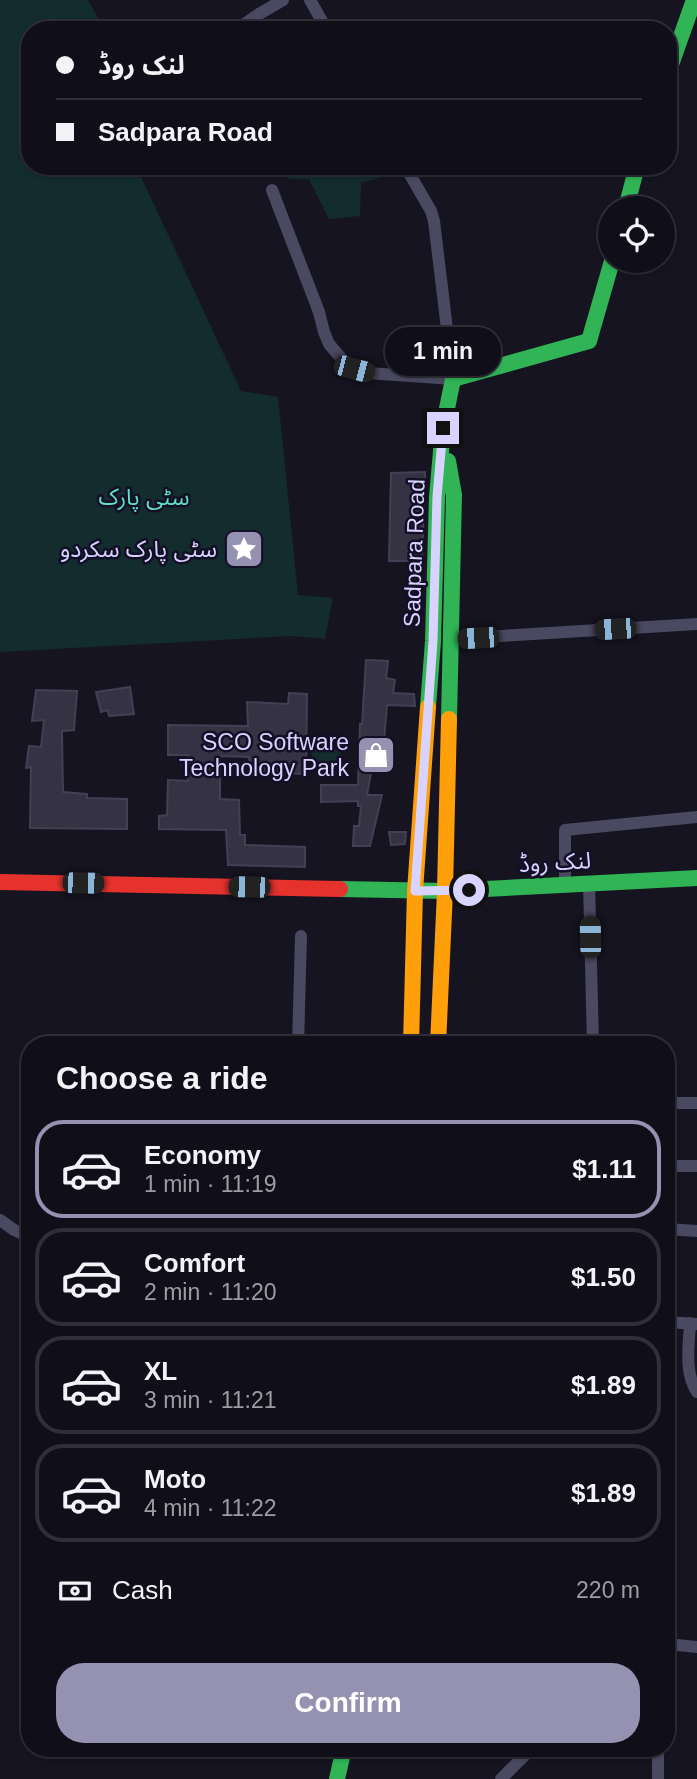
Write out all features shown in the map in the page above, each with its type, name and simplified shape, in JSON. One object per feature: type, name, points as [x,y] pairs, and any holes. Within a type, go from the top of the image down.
[{"type":"main road","points":[[677,48],[694,0]]},
{"type":"main road","points":[[629,196],[635,175]]},
{"type":"main road","points":[[443,428],[453,379],[589,341],[608,273]]},
{"type":"main road","name":"Sadpara Road","points":[[438,1036],[445,891],[454,495],[443,428]]},
{"type":"main road","name":"Sadpara Road","points":[[411,1036],[415,891],[433,641],[437,497],[443,428]]},
{"type":"main road","name":"لنک روڈ","points":[[0,882],[445,891],[697,878]]},
{"type":"main road","points":[[337,1779],[342,1757]]},
{"type":"street","points":[[249,21],[283,0]]},
{"type":"street","points":[[310,0],[322,21]]},
{"type":"street","points":[[272,190],[319,312],[324,332],[329,344],[341,358],[354,369],[368,373],[453,379],[434,221],[410,175]]},
{"type":"street","points":[[451,639],[697,624]]},
{"type":"street","points":[[565,885],[565,830],[697,817]]},
{"type":"street","points":[[589,883],[593,1036]]},
{"type":"street","points":[[298,1036],[301,936]]},
{"type":"street","points":[[675,1103],[697,1104]]},
{"type":"street","points":[[675,1166],[697,1166]]},
{"type":"street","points":[[0,1220],[21,1233]]},
{"type":"street","points":[[675,1230],[697,1231]]},
{"type":"street","points":[[675,1322],[694,1323],[688,1350],[697,1392]]},
{"type":"street","points":[[675,1645],[697,1647]]},
{"type":"street","points":[[501,1779],[523,1757]]},
{"type":"street","points":[[658,1757],[658,1779]]},
{"type":"green space","name":"سٹی پارک","points":[[0,0],[88,0],[100,21],[21,21],[21,175],[140,175],[241,391],[278,397],[298,595],[333,598],[325,639],[290,636],[0,652]]},
{"type":"green space","points":[[279,175],[389,175],[361,183],[360,216],[329,219],[309,179],[290,179]]},
{"type":"green space","points":[[324,740],[329,747],[341,752],[338,765],[320,769],[311,754],[314,745]]},
{"type":"building","points":[[425,472],[422,561],[389,561],[391,473]]},
{"type":"building","points":[[366,660],[388,661],[386,678],[395,680],[393,693],[414,694],[415,706],[387,705],[384,741],[391,742],[389,768],[372,767],[367,795],[382,795],[370,846],[353,846],[354,826],[359,826],[361,806],[358,806],[358,801],[321,802],[321,785],[358,785]]},
{"type":"building","points":[[130,687],[134,714],[109,716],[108,710],[101,712],[96,692]]},
{"type":"building","points":[[36,690],[77,691],[74,730],[62,731],[63,792],[87,794],[87,798],[127,799],[127,829],[30,828],[31,767],[26,768],[29,746],[41,747],[44,720],[32,721]]},
{"type":"building","points":[[289,693],[307,694],[306,774],[250,772],[249,757],[220,756],[220,799],[239,800],[240,835],[245,835],[245,845],[305,847],[305,867],[228,865],[226,830],[159,829],[159,816],[167,815],[168,780],[188,781],[188,755],[168,755],[168,725],[248,726],[247,702],[288,704]]},
{"type":"building","points":[[389,832],[406,832],[405,844],[391,845]]},
{"type":"traffic: fast","points":[[677,48],[694,0]]},
{"type":"traffic: fast","points":[[629,196],[635,175]]},
{"type":"traffic: fast","points":[[428,707],[433,641],[437,497],[443,428],[453,379],[589,341],[609,273]]},
{"type":"traffic: fast","points":[[448,461],[454,495],[449,719]]},
{"type":"traffic: fast","points":[[340,889],[445,891],[697,878]]},
{"type":"traffic: fast","points":[[337,1779],[342,1757]]},
{"type":"traffic: slow","points":[[411,1036],[415,891],[428,707]]},
{"type":"traffic: slow","points":[[438,1036],[449,719]]},
{"type":"traffic: jam","points":[[0,882],[340,889]]},
{"type":"place","name":"سٹی پارک سکردو","points":[[244,549]]},
{"type":"place","name":"SCO Software Technology Park","points":[[376,755]]},
{"type":"route","points":[[443,428],[437,497],[433,641],[415,891],[469,890]]}]
